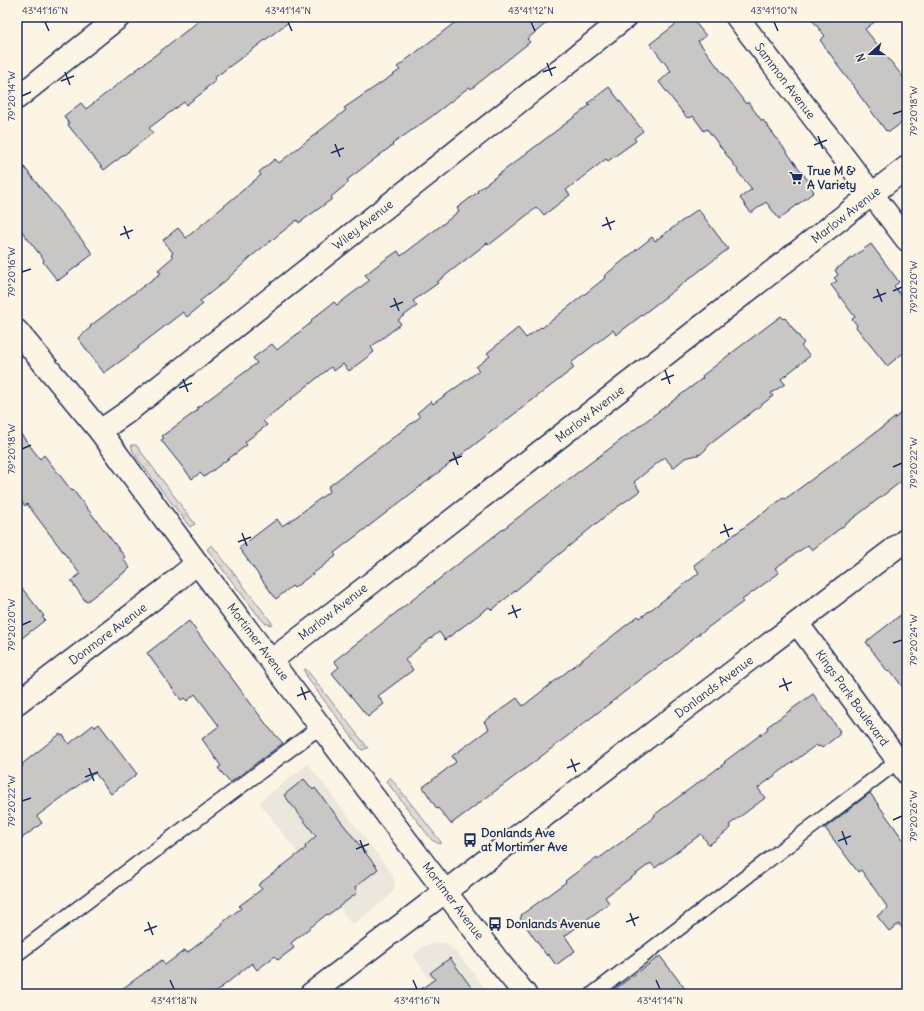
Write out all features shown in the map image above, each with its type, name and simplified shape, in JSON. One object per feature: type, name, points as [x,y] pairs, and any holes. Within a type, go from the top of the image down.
[{"type":"street","points":[[17,98],[119,17]]},
{"type":"street","name":"Wiley Avenue","points":[[100,431],[126,413],[626,17]]},
{"type":"street","name":"Sammon Avenue","points":[[737,17],[907,240]]},
{"type":"street","name":"Marlow Avenue","points":[[272,660],[907,167]]},
{"type":"street","name":"Mortimer Avenue","points":[[17,331],[100,431],[197,563],[272,660],[445,891],[525,994]]},
{"type":"street","name":"Donlands Avenue","points":[[311,994],[907,539]]},
{"type":"street","name":"Donmore Avenue","points":[[17,703],[166,589],[197,563]]},
{"type":"street","name":"Kings Park Boulevard","points":[[797,624],[904,762]]},
{"type":"lane","points":[[17,954],[321,726]]},
{"type":"lane","points":[[593,994],[904,762]]},
{"type":"shaded area","points":[[308,764],[393,875],[395,888],[388,898],[352,925],[259,802]]},
{"type":"shaded area","points":[[435,943],[446,943],[458,954],[490,994],[440,994],[413,955],[424,946]]},
{"type":"green space","points":[[131,445],[136,445],[195,524],[190,527],[134,454]]},
{"type":"green space","points":[[212,545],[272,623],[271,625],[265,623],[257,614],[207,549]]},
{"type":"green space","points":[[306,669],[368,748],[362,750],[308,679],[304,670]]},
{"type":"green space","points":[[390,777],[441,842],[440,844],[432,840],[386,781]]},
{"type":"building","points":[[204,17],[295,17],[214,78],[216,81],[206,88],[206,90],[186,105],[184,102],[149,128],[153,133],[104,170],[68,125],[69,124],[64,116],[81,103],[86,109]]},
{"type":"building","points":[[462,17],[554,17],[527,39],[530,42],[471,89],[469,87],[431,117],[392,144],[393,145],[347,180],[349,182],[331,197],[332,199],[299,223],[297,220],[253,255],[224,282],[200,301],[203,304],[187,317],[183,312],[138,347],[139,348],[104,373],[78,338],[91,327],[90,326],[161,273],[158,270],[173,257],[171,255],[173,253],[163,240],[178,228],[186,238],[261,175],[259,172],[275,159],[279,163],[346,110],[344,108],[400,70],[397,67]]},
{"type":"building","points":[[685,17],[691,17],[706,36],[698,41],[746,104],[748,102],[762,121],[763,120],[812,186],[811,187],[814,192],[779,219],[766,202],[751,213],[740,198],[752,189],[707,129],[704,131],[693,116],[687,118],[659,82],[671,71],[650,44]]},
{"type":"building","points":[[810,17],[881,17],[865,29],[907,82],[907,119],[889,132],[887,130],[886,131],[820,40],[825,36]]},
{"type":"building","points":[[609,87],[643,131],[634,138],[636,141],[608,161],[606,159],[566,190],[570,195],[544,215],[539,209],[538,210],[536,208],[489,245],[487,243],[437,282],[438,283],[413,301],[417,306],[398,320],[401,324],[371,347],[374,352],[349,371],[343,364],[334,371],[331,367],[263,421],[267,425],[245,442],[247,445],[204,477],[200,473],[192,479],[161,440],[164,438],[162,436],[198,410],[197,408],[257,363],[253,358],[272,344],[277,350],[334,302],[337,305],[370,280],[365,275],[379,264],[398,251],[401,256],[443,224],[459,211],[457,208],[478,192],[477,191],[590,105],[588,103]]},
{"type":"building","points":[[17,158],[93,254],[59,280],[57,280],[43,262],[44,260],[17,225]]},
{"type":"building","points":[[698,209],[728,249],[616,335],[613,330],[571,363],[574,368],[334,553],[336,556],[294,588],[292,586],[276,599],[239,548],[277,519],[282,526],[288,523],[330,491],[328,487],[420,417],[417,413],[431,401],[433,404],[479,371],[476,367],[490,356],[487,353],[518,328],[526,338],[541,327],[542,328],[605,278],[604,276],[652,237],[655,241]]},
{"type":"building","points":[[871,244],[899,282],[894,286],[907,304],[907,350],[887,366],[856,327],[857,325],[852,319],[855,317],[831,285],[837,281],[834,278],[838,275],[835,270]]},
{"type":"building","points":[[781,316],[784,319],[785,318],[804,343],[801,346],[810,356],[781,379],[785,384],[771,393],[773,396],[709,445],[701,454],[685,458],[673,468],[665,457],[634,482],[640,491],[609,513],[492,610],[489,607],[445,640],[439,632],[422,645],[405,660],[413,670],[378,696],[384,704],[368,717],[332,673],[339,667],[334,661],[516,519],[703,378],[702,376]]},
{"type":"building","points":[[907,409],[907,477],[812,550],[808,545],[775,568],[779,573],[742,600],[743,602],[692,639],[673,656],[451,824],[438,808],[437,809],[423,787],[456,762],[452,756],[489,729],[484,722],[517,698],[523,706],[638,616],[640,618],[699,573],[694,565],[783,498],[785,499]]},
{"type":"building","points":[[17,429],[40,459],[44,455],[72,491],[73,490],[125,557],[123,559],[130,568],[86,602],[71,581],[80,574],[27,504],[25,506],[17,496]]},
{"type":"building","points":[[17,582],[44,616],[42,617],[45,620],[17,642]]},
{"type":"building","points":[[907,610],[907,693],[890,670],[888,672],[866,642]]},
{"type":"building","points":[[189,621],[269,728],[283,743],[230,783],[218,768],[221,766],[202,739],[219,726],[195,694],[187,701],[184,698],[181,700],[147,653]]},
{"type":"building","points":[[813,694],[840,731],[838,732],[840,734],[822,748],[816,745],[758,788],[765,798],[729,825],[731,828],[709,845],[701,834],[655,868],[651,863],[605,897],[609,903],[565,936],[575,951],[556,965],[548,954],[547,956],[520,918],[522,916],[521,915],[597,857],[598,859],[633,834],[655,816],[654,815],[725,763],[724,762],[768,729],[767,727]]},
{"type":"building","points":[[99,724],[137,774],[111,794],[95,773],[37,816],[42,823],[17,842],[17,771],[23,766],[22,764],[60,734],[61,736],[63,735],[69,744],[93,725],[95,727]]},
{"type":"building","points":[[304,779],[313,790],[315,788],[378,869],[355,887],[357,893],[328,915],[327,914],[291,943],[294,948],[278,960],[275,956],[257,970],[252,963],[213,994],[115,994],[162,960],[165,965],[185,950],[187,953],[223,925],[222,923],[241,908],[239,906],[262,889],[258,885],[306,848],[305,846],[316,836],[284,795]]},
{"type":"building","points":[[870,793],[907,845],[907,934],[899,924],[889,931],[877,916],[888,908],[861,870],[858,872],[825,828]]},
{"type":"building","points":[[660,956],[689,994],[608,994]]},
{"type":"building","points":[[450,958],[476,994],[414,994],[435,979],[430,973]]},
{"type":"place","name":"True M & A Variety","points":[[796,178]]},
{"type":"place","name":"Donlands Ave at Mortimer Ave","points":[[470,840]]},
{"type":"place","name":"Donlands Avenue","points":[[495,924]]}]
